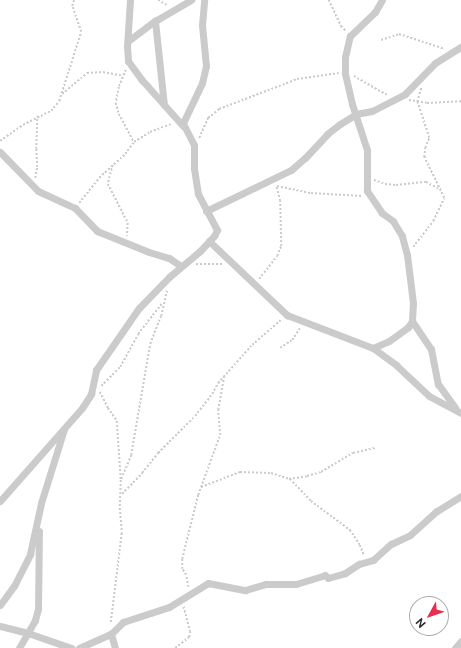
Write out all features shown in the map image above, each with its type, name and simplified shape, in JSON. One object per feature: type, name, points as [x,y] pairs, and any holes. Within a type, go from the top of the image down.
[{"type":"street","points":[[0,501],[82,408],[91,394],[96,370],[131,317],[181,266],[209,241],[217,230],[198,194],[194,145],[183,126],[177,121],[128,61],[130,0]]},
{"type":"street","points":[[128,41],[155,21],[191,0]]},
{"type":"street","points":[[183,126],[183,120],[195,101],[202,83],[206,66],[202,25],[204,0]]},
{"type":"street","points":[[373,348],[389,341],[408,327],[412,321],[413,303],[407,255],[397,226],[382,213],[369,196],[366,184],[368,154],[352,104],[345,73],[344,57],[350,36],[375,12],[382,0]]},
{"type":"street","points":[[155,21],[164,105]]},
{"type":"street","points":[[206,211],[253,188],[268,183],[298,165],[327,134],[356,114],[372,111],[410,90],[435,63],[458,49]]},
{"type":"street","points":[[0,152],[32,186],[43,194],[75,208],[97,230],[169,258],[181,266]]},
{"type":"street","points":[[209,241],[287,315],[303,323],[373,348],[396,365],[429,396],[459,412]]},
{"type":"street","points":[[412,321],[431,349],[438,384],[459,412]]},
{"type":"street","points":[[0,605],[18,579],[30,554],[38,514],[66,425]]},
{"type":"street","points":[[79,648],[111,634],[123,622],[169,607],[208,583],[245,590],[266,584],[296,584],[325,575],[328,578],[345,573],[359,564],[373,560],[391,544],[410,535],[437,511],[461,496]]},
{"type":"street","points":[[19,648],[28,633],[38,609],[38,514]]},
{"type":"street","points":[[0,626],[28,633],[71,648]]},
{"type":"street","points":[[111,634],[115,648]]},
{"type":"street","points":[[455,648],[461,642]]},
{"type":"path","points":[[0,141],[38,116],[55,108],[62,94],[81,32],[72,6],[74,0]]},
{"type":"path","points":[[158,0],[168,6],[170,12]]},
{"type":"path","points":[[329,0],[341,26],[345,30],[354,31]]},
{"type":"path","points":[[381,40],[399,34],[458,49]]},
{"type":"path","points":[[128,61],[127,69],[119,87],[117,107],[134,142]]},
{"type":"path","points":[[62,94],[87,73],[103,72],[123,76]]},
{"type":"path","points":[[194,145],[208,118],[219,109],[298,79],[335,72],[345,73],[368,82],[394,100],[417,102],[461,101]]},
{"type":"path","points":[[407,255],[428,230],[440,209],[444,198],[442,191],[424,157],[425,148],[429,138],[427,127],[417,102],[422,87]]},
{"type":"path","points":[[32,186],[37,167],[36,150],[38,116]]},
{"type":"path","points":[[75,208],[102,175],[134,142],[150,132],[166,128],[177,121]]},
{"type":"path","points":[[113,165],[108,184],[128,223],[125,242]]},
{"type":"path","points":[[367,177],[385,184],[396,185],[426,182],[442,191]]},
{"type":"path","points":[[268,183],[311,193],[369,196]]},
{"type":"path","points":[[254,285],[271,264],[281,246],[280,201],[276,186]]},
{"type":"path","points":[[181,266],[210,263],[235,267]]},
{"type":"path","points":[[121,480],[131,455],[147,358],[161,316],[167,290]]},
{"type":"path","points":[[111,634],[113,597],[119,572],[122,533],[120,508],[121,480],[117,420],[103,399],[98,388],[120,368],[138,334],[163,302]]},
{"type":"path","points":[[121,494],[142,473],[158,453],[195,416],[224,377],[252,345],[287,315]]},
{"type":"path","points":[[280,348],[292,340],[303,323]]},
{"type":"path","points":[[176,648],[190,637],[183,599],[188,586],[186,575],[182,569],[182,559],[201,487],[220,435],[218,410],[224,377]]},
{"type":"path","points":[[201,487],[240,472],[271,473],[290,478],[314,475],[353,453],[375,448]]},
{"type":"path","points":[[290,478],[311,501],[350,530],[360,545],[366,562]]}]
